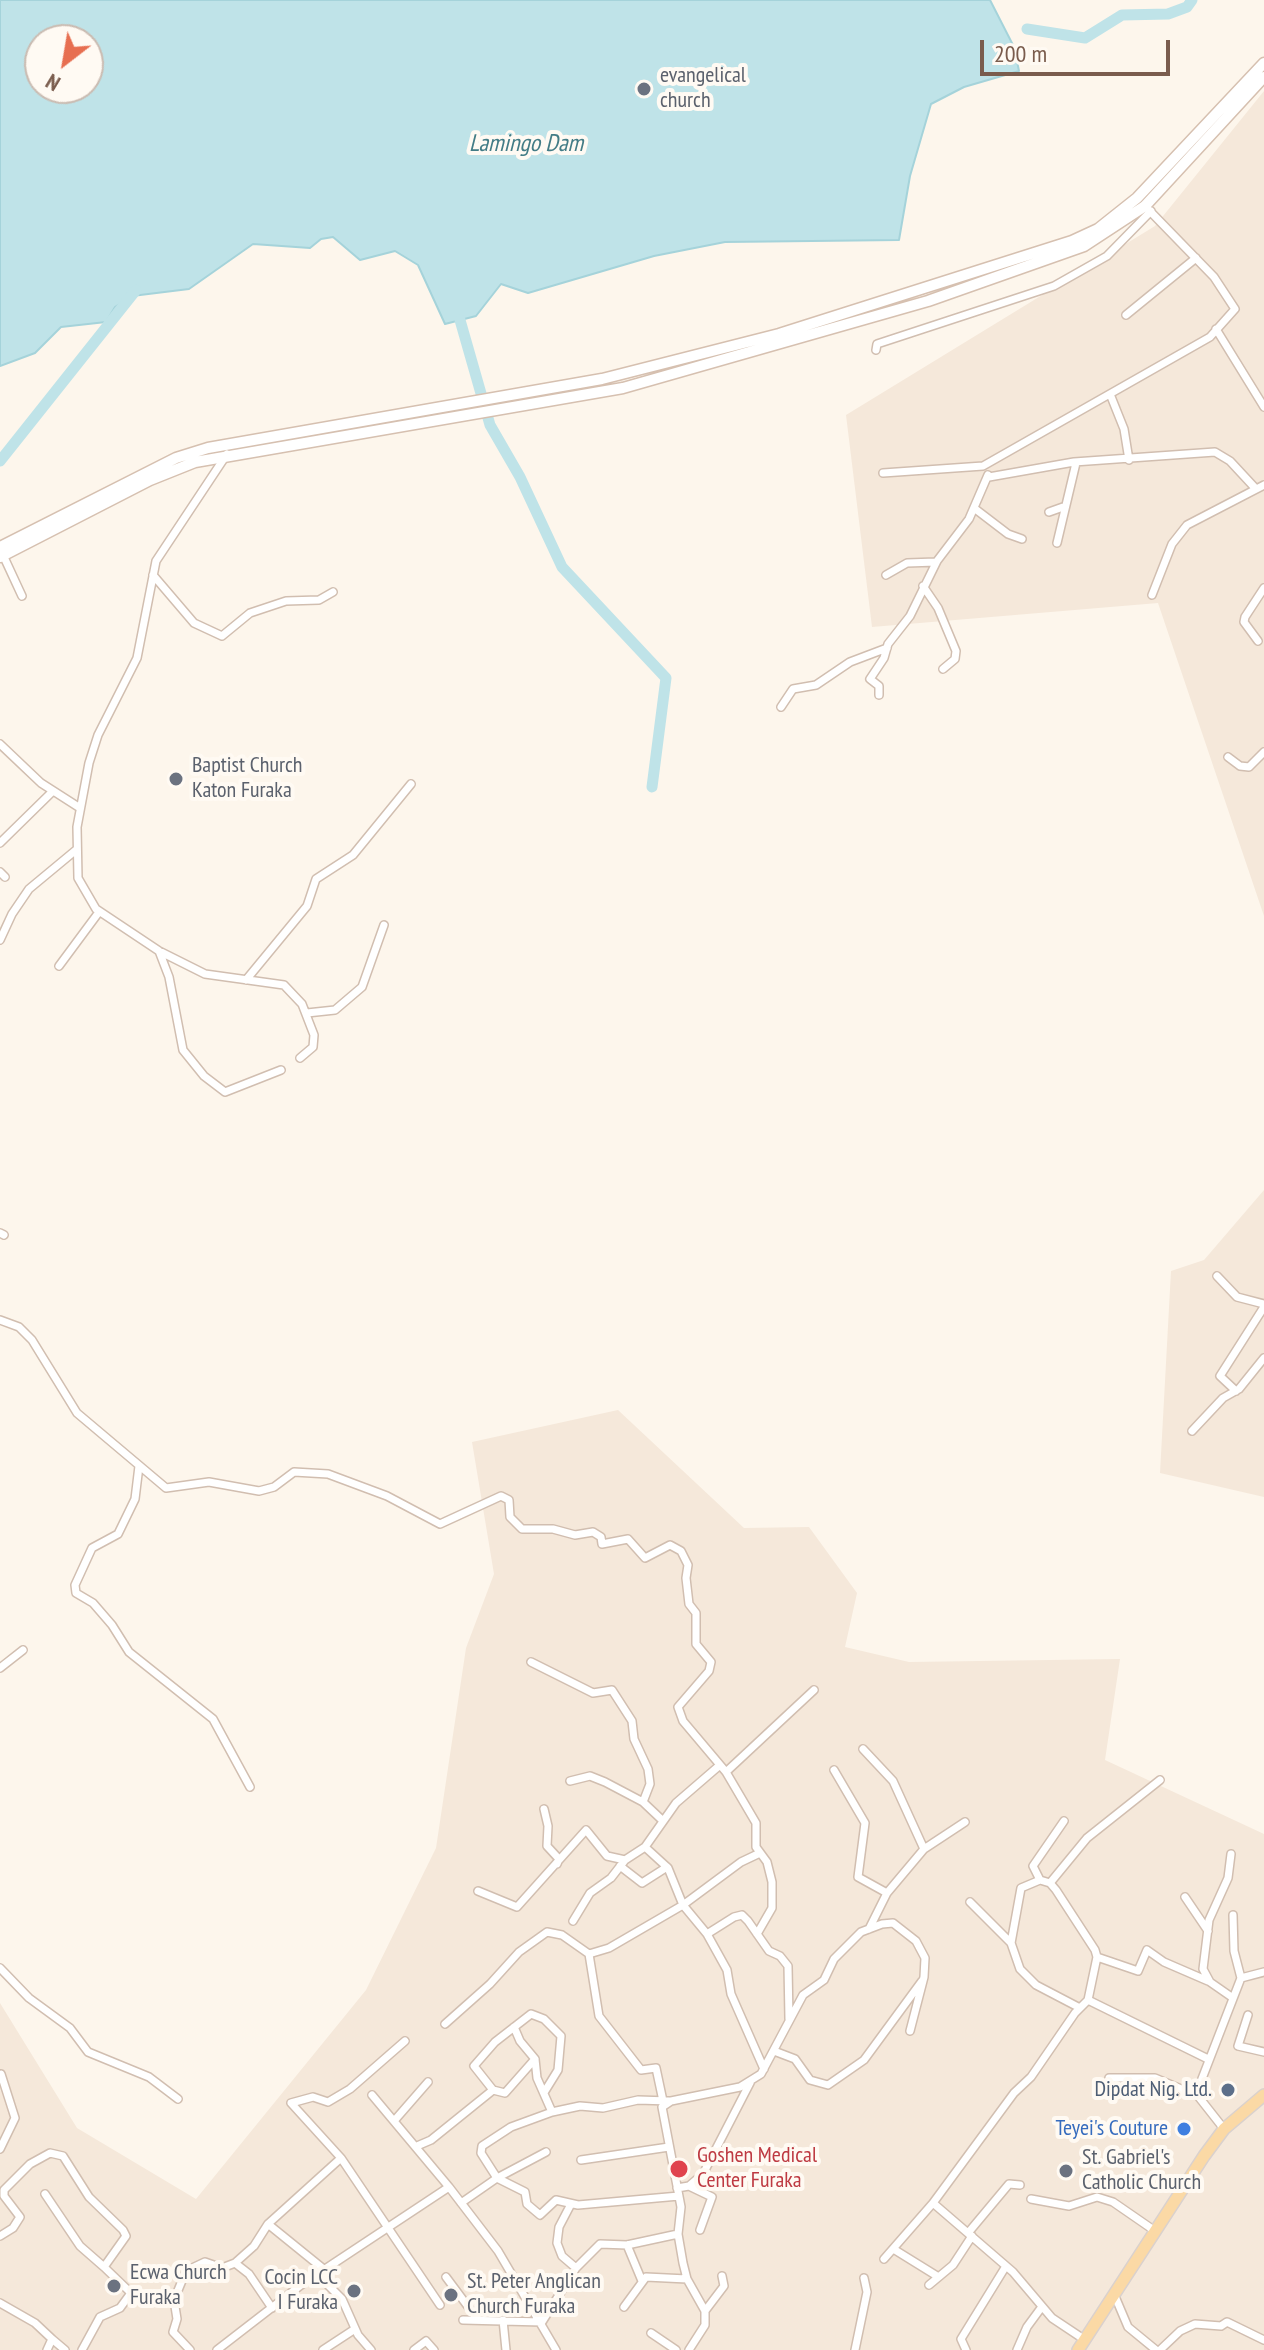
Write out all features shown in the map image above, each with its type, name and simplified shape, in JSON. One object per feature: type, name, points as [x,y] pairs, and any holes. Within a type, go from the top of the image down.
[{"type":"main road","points":[[1,553],[150,480],[195,462],[463,411],[516,395],[602,379],[765,338],[997,268],[1098,229],[1144,205],[1264,63]]},
{"type":"main road","points":[[1,553],[176,458],[208,448],[463,411],[518,408],[665,378],[734,354],[928,301],[1084,246],[1144,205],[1264,77]]},
{"type":"main road","points":[[1082,2345],[1224,2129],[1264,2095]]},
{"type":"street","points":[[876,350],[877,344],[1054,286],[1107,256],[1144,205],[1214,277],[1235,309],[1197,347],[983,466],[883,473]]},
{"type":"street","points":[[1126,315],[1196,258]]},
{"type":"street","points":[[1216,329],[1264,407]]},
{"type":"street","points":[[1110,394],[1124,429],[1129,460]]},
{"type":"street","points":[[989,477],[1076,463],[1215,452],[1230,461],[1260,487],[1202,515],[1177,535],[1152,595]]},
{"type":"street","points":[[227,454],[156,561],[137,658],[98,735],[80,808],[76,850],[78,878],[99,912],[159,951],[205,974],[284,985],[307,1013],[313,1047],[300,1058]]},
{"type":"street","points":[[1057,543],[1063,507],[1076,463]]},
{"type":"street","points":[[983,466],[989,477]]},
{"type":"street","points":[[879,695],[879,686],[870,679],[910,616],[936,562],[974,508],[989,477]]},
{"type":"street","points":[[1049,512],[1063,507]]},
{"type":"street","points":[[974,508],[1008,534],[1022,539]]},
{"type":"street","points":[[1,553],[22,596]]},
{"type":"street","points":[[886,575],[907,563],[936,562]]},
{"type":"street","points":[[153,575],[194,623],[222,636],[250,613],[286,601],[319,600],[333,592]]},
{"type":"street","points":[[923,586],[938,608],[956,651],[955,659],[943,669]]},
{"type":"street","points":[[1258,641],[1244,622],[1264,588]]},
{"type":"street","points":[[781,707],[793,689],[816,685],[850,662],[887,648]]},
{"type":"street","points":[[1,748],[53,791],[80,808]]},
{"type":"street","points":[[1228,757],[1240,766],[1249,767],[1264,752]]},
{"type":"street","points":[[246,980],[307,906],[321,873],[353,855],[411,784]]},
{"type":"street","points":[[0,843],[53,791]]},
{"type":"street","points":[[0,940],[12,914],[29,889],[76,850]]},
{"type":"street","points":[[59,966],[99,912]]},
{"type":"street","points":[[307,1013],[335,1010],[362,987],[384,925]]},
{"type":"street","points":[[159,951],[169,977],[183,1050],[204,1076],[225,1092],[281,1070]]},
{"type":"street","points":[[1217,1276],[1237,1297],[1264,1305],[1220,1376],[1236,1391]]},
{"type":"street","points":[[0,1320],[27,1334],[77,1413],[166,1488],[209,1482],[259,1491],[274,1487],[294,1472],[328,1474],[387,1496],[440,1524],[501,1496],[509,1500],[510,1517],[522,1529],[553,1529],[575,1535],[593,1532],[601,1537],[602,1544],[628,1539],[645,1558],[670,1545],[681,1551],[688,1565],[689,1604],[696,1613],[696,1644],[711,1662],[709,1671],[678,1707],[683,1721],[726,1772],[756,1823],[756,1847],[767,1862],[772,1882],[772,1908],[757,1934]]},
{"type":"street","points":[[1192,1431],[1223,1398],[1236,1391],[1264,1358]]},
{"type":"street","points":[[139,1466],[135,1499],[118,1534],[92,1548],[75,1585],[76,1593],[103,1614],[129,1652],[162,1682],[213,1719],[250,1787]]},
{"type":"street","points":[[0,1668],[23,1650]]},
{"type":"street","points":[[531,1662],[567,1683],[593,1693],[612,1690],[632,1721],[634,1739],[648,1769],[650,1784],[643,1802]]},
{"type":"street","points":[[726,1772],[814,1690]]},
{"type":"street","points":[[863,1749],[893,1781],[924,1849]]},
{"type":"street","points":[[573,1921],[590,1893],[645,1847],[676,1803],[720,1765]]},
{"type":"street","points":[[834,1770],[865,1823],[858,1877],[887,1893]]},
{"type":"street","points":[[570,1781],[590,1776],[643,1802],[662,1820]]},
{"type":"street","points":[[1050,1883],[1087,1838],[1160,1780]]},
{"type":"street","points":[[544,1809],[548,1826],[547,1846],[559,1859],[555,1869]]},
{"type":"street","points":[[1040,1880],[1033,1866],[1064,1821]]},
{"type":"street","points":[[751,2081],[703,2174],[678,2192],[571,2204],[556,2200],[540,2215],[527,2204],[525,2192],[497,2178],[481,2153],[482,2146],[511,2127],[552,2112],[580,2106],[603,2108],[638,2100],[667,2101],[740,2087],[751,2081],[764,2069],[803,1995],[824,1980],[834,1959],[869,1929],[887,1893],[924,1849],[965,1822]]},
{"type":"street","points":[[478,1891],[517,1907],[555,1869],[586,1830],[607,1856],[623,1863],[642,1883],[667,1867]]},
{"type":"street","points":[[645,1847],[667,1867],[683,1905],[707,1934],[727,1970],[731,1994],[764,2069]]},
{"type":"street","points":[[589,1954],[609,1948],[683,1905],[741,1862],[760,1853]]},
{"type":"street","points":[[1210,1982],[1203,1969],[1208,1931],[1218,1896],[1228,1878],[1231,1854]]},
{"type":"street","points":[[1011,1943],[1021,1888],[1040,1880],[1050,1883],[1097,1957],[1138,1971],[1147,1950],[1210,1982],[1233,1998]]},
{"type":"street","points":[[1185,1897],[1208,1931]]},
{"type":"street","points":[[970,1902],[1011,1943],[1020,1969],[1036,1985],[1080,2008]]},
{"type":"street","points":[[707,1934],[742,1915],[769,1951],[780,1956],[788,1966],[789,2021]]},
{"type":"street","points":[[1198,2096],[1208,2059],[1241,1978],[1234,1951],[1233,1915]]},
{"type":"street","points":[[869,1929],[893,1923],[916,1941],[925,1958],[924,1977],[910,2031]]},
{"type":"street","points":[[445,2024],[490,1984],[519,1952],[547,1932],[562,1935],[589,1954],[599,2016],[641,2070],[656,2068],[667,2101]]},
{"type":"street","points":[[884,2259],[933,2203],[1088,2000],[1097,1957]]},
{"type":"street","points":[[0,1968],[29,1998],[70,2028],[88,2052],[149,2077],[178,2099]]},
{"type":"street","points":[[1241,1978],[1264,1972]]},
{"type":"street","points":[[774,2051],[795,2059],[810,2080],[828,2085],[854,2070],[864,2060],[924,1977]]},
{"type":"street","points":[[1088,2000],[1208,2059]]},
{"type":"street","points":[[535,2059],[505,2093],[493,2090],[474,2066],[531,2014],[544,2019],[561,2036],[558,2070],[545,2091]]},
{"type":"street","points":[[1248,2015],[1238,2046],[1264,2052]]},
{"type":"street","points":[[514,2027],[535,2059],[537,2078],[552,2112]]},
{"type":"street","points":[[405,2041],[350,2089],[328,2102],[313,2097],[291,2103],[341,2158],[440,2305]]},
{"type":"street","points":[[0,2149],[15,2118],[1,2074]]},
{"type":"street","points":[[1109,2078],[1155,2078],[1198,2096],[1224,2129]]},
{"type":"street","points":[[394,2121],[428,2082]]},
{"type":"street","points":[[417,2146],[431,2140],[493,2090]]},
{"type":"street","points":[[372,2095],[417,2146],[498,2251],[556,2350]]},
{"type":"street","points":[[667,2101],[662,2107],[678,2192],[678,2234],[687,2279],[705,2311],[705,2325],[689,2350]]},
{"type":"street","points":[[581,2160],[669,2147]]},
{"type":"street","points":[[461,2203],[497,2178],[546,2152]]},
{"type":"street","points":[[0,2236],[13,2228],[20,2217],[4,2196],[4,2190],[30,2164],[44,2155],[56,2154],[70,2164],[89,2197],[126,2236],[104,2267]]},
{"type":"street","points":[[190,2350],[173,2332],[177,2319],[174,2300],[186,2271],[205,2262],[222,2268],[235,2263],[254,2246],[268,2224],[341,2158]]},
{"type":"street","points":[[929,2285],[953,2265],[970,2234],[1009,2184],[1020,2185]]},
{"type":"street","points":[[689,2186],[712,2197],[700,2230]]},
{"type":"street","points":[[217,2350],[272,2308],[449,2187]]},
{"type":"street","points":[[45,2194],[80,2246],[131,2293],[120,2308],[100,2317],[82,2350]]},
{"type":"street","points":[[1031,2199],[1069,2206],[1097,2197],[1113,2202],[1155,2231]]},
{"type":"street","points":[[933,2203],[1006,2266],[1041,2308],[1082,2345]]},
{"type":"street","points":[[571,2204],[559,2227],[557,2243],[562,2256],[576,2268]]},
{"type":"street","points":[[268,2224],[322,2273],[342,2299],[355,2329],[371,2350]]},
{"type":"street","points":[[542,2322],[576,2268],[600,2244],[627,2245],[678,2234]]},
{"type":"street","points":[[627,2245],[642,2281]]},
{"type":"street","points":[[895,2250],[937,2276]]},
{"type":"street","points":[[235,2263],[249,2274],[272,2308]]},
{"type":"street","points":[[966,2350],[961,2339],[1006,2266]]},
{"type":"street","points":[[705,2311],[724,2286],[722,2276]]},
{"type":"street","points":[[446,2277],[478,2320]]},
{"type":"street","points":[[624,2307],[646,2277],[687,2279]]},
{"type":"street","points":[[855,2350],[867,2292],[864,2278]]},
{"type":"street","points":[[1114,2294],[1128,2327],[1158,2350],[1180,2331],[1195,2324],[1221,2326],[1227,2322],[1264,2340]]},
{"type":"street","points":[[0,2303],[35,2323],[65,2350]]},
{"type":"street","points":[[1017,2350],[1027,2327],[1041,2308]]},
{"type":"street","points":[[463,2320],[542,2322]]},
{"type":"street","points":[[503,2320],[506,2350]]},
{"type":"street","points":[[323,2350],[355,2329]]},
{"type":"street","points":[[651,2333],[676,2350]]},
{"type":"street","points":[[47,2350],[52,2339]]},
{"type":"street","points":[[414,2350],[426,2341],[434,2350]]},
{"type":"shaded area","points":[[1264,91],[1264,916],[1158,603],[872,627],[846,415],[1155,226]]},
{"type":"shaded area","points":[[1264,1190],[1264,1497],[1160,1473],[1171,1271],[1204,1260]]},
{"type":"shaded area","points":[[618,1410],[744,1528],[809,1527],[857,1593],[845,1647],[909,1662],[1120,1659],[1105,1760],[1264,1834],[1264,2350],[0,2350],[0,2003],[77,2128],[196,2199],[366,1990],[436,1848],[466,1648],[494,1574],[472,1442]]},
{"type":"water","name":"Lamingo Dam","points":[[0,0],[990,0],[1014,47],[1019,71],[964,87],[931,104],[910,176],[899,240],[725,242],[654,256],[528,293],[501,284],[476,316],[445,324],[418,265],[395,251],[360,260],[333,237],[321,239],[310,248],[253,244],[189,289],[132,296],[115,307],[106,322],[61,327],[35,353],[0,366]]},
{"type":"waterway","points":[[1027,29],[1085,38],[1122,15],[1168,14],[1187,7],[1192,0]]},
{"type":"waterway","points":[[0,461],[136,290]]},
{"type":"waterway","points":[[460,320],[490,425],[520,477],[562,567],[666,678],[652,787]]},
{"type":"place","name":"evangelical church","points":[[644,89]]},
{"type":"place","name":"Baptist Church Katon Furaka","points":[[176,779]]},
{"type":"place","name":"Dipdat Nig. Ltd.","points":[[1228,2090]]},
{"type":"place","name":"Teyei's Couture","points":[[1184,2129]]},
{"type":"place","name":"Goshen Medical Center Furaka","points":[[679,2169]]},
{"type":"place","name":"St. Gabriel's Catholic Church","points":[[1066,2171]]},
{"type":"place","name":"Ecwa Church Furaka","points":[[114,2286]]},
{"type":"place","name":"Cocin LCC I Furaka","points":[[354,2291]]},
{"type":"place","name":"St. Peter Anglican Church Furaka","points":[[451,2295]]}]
